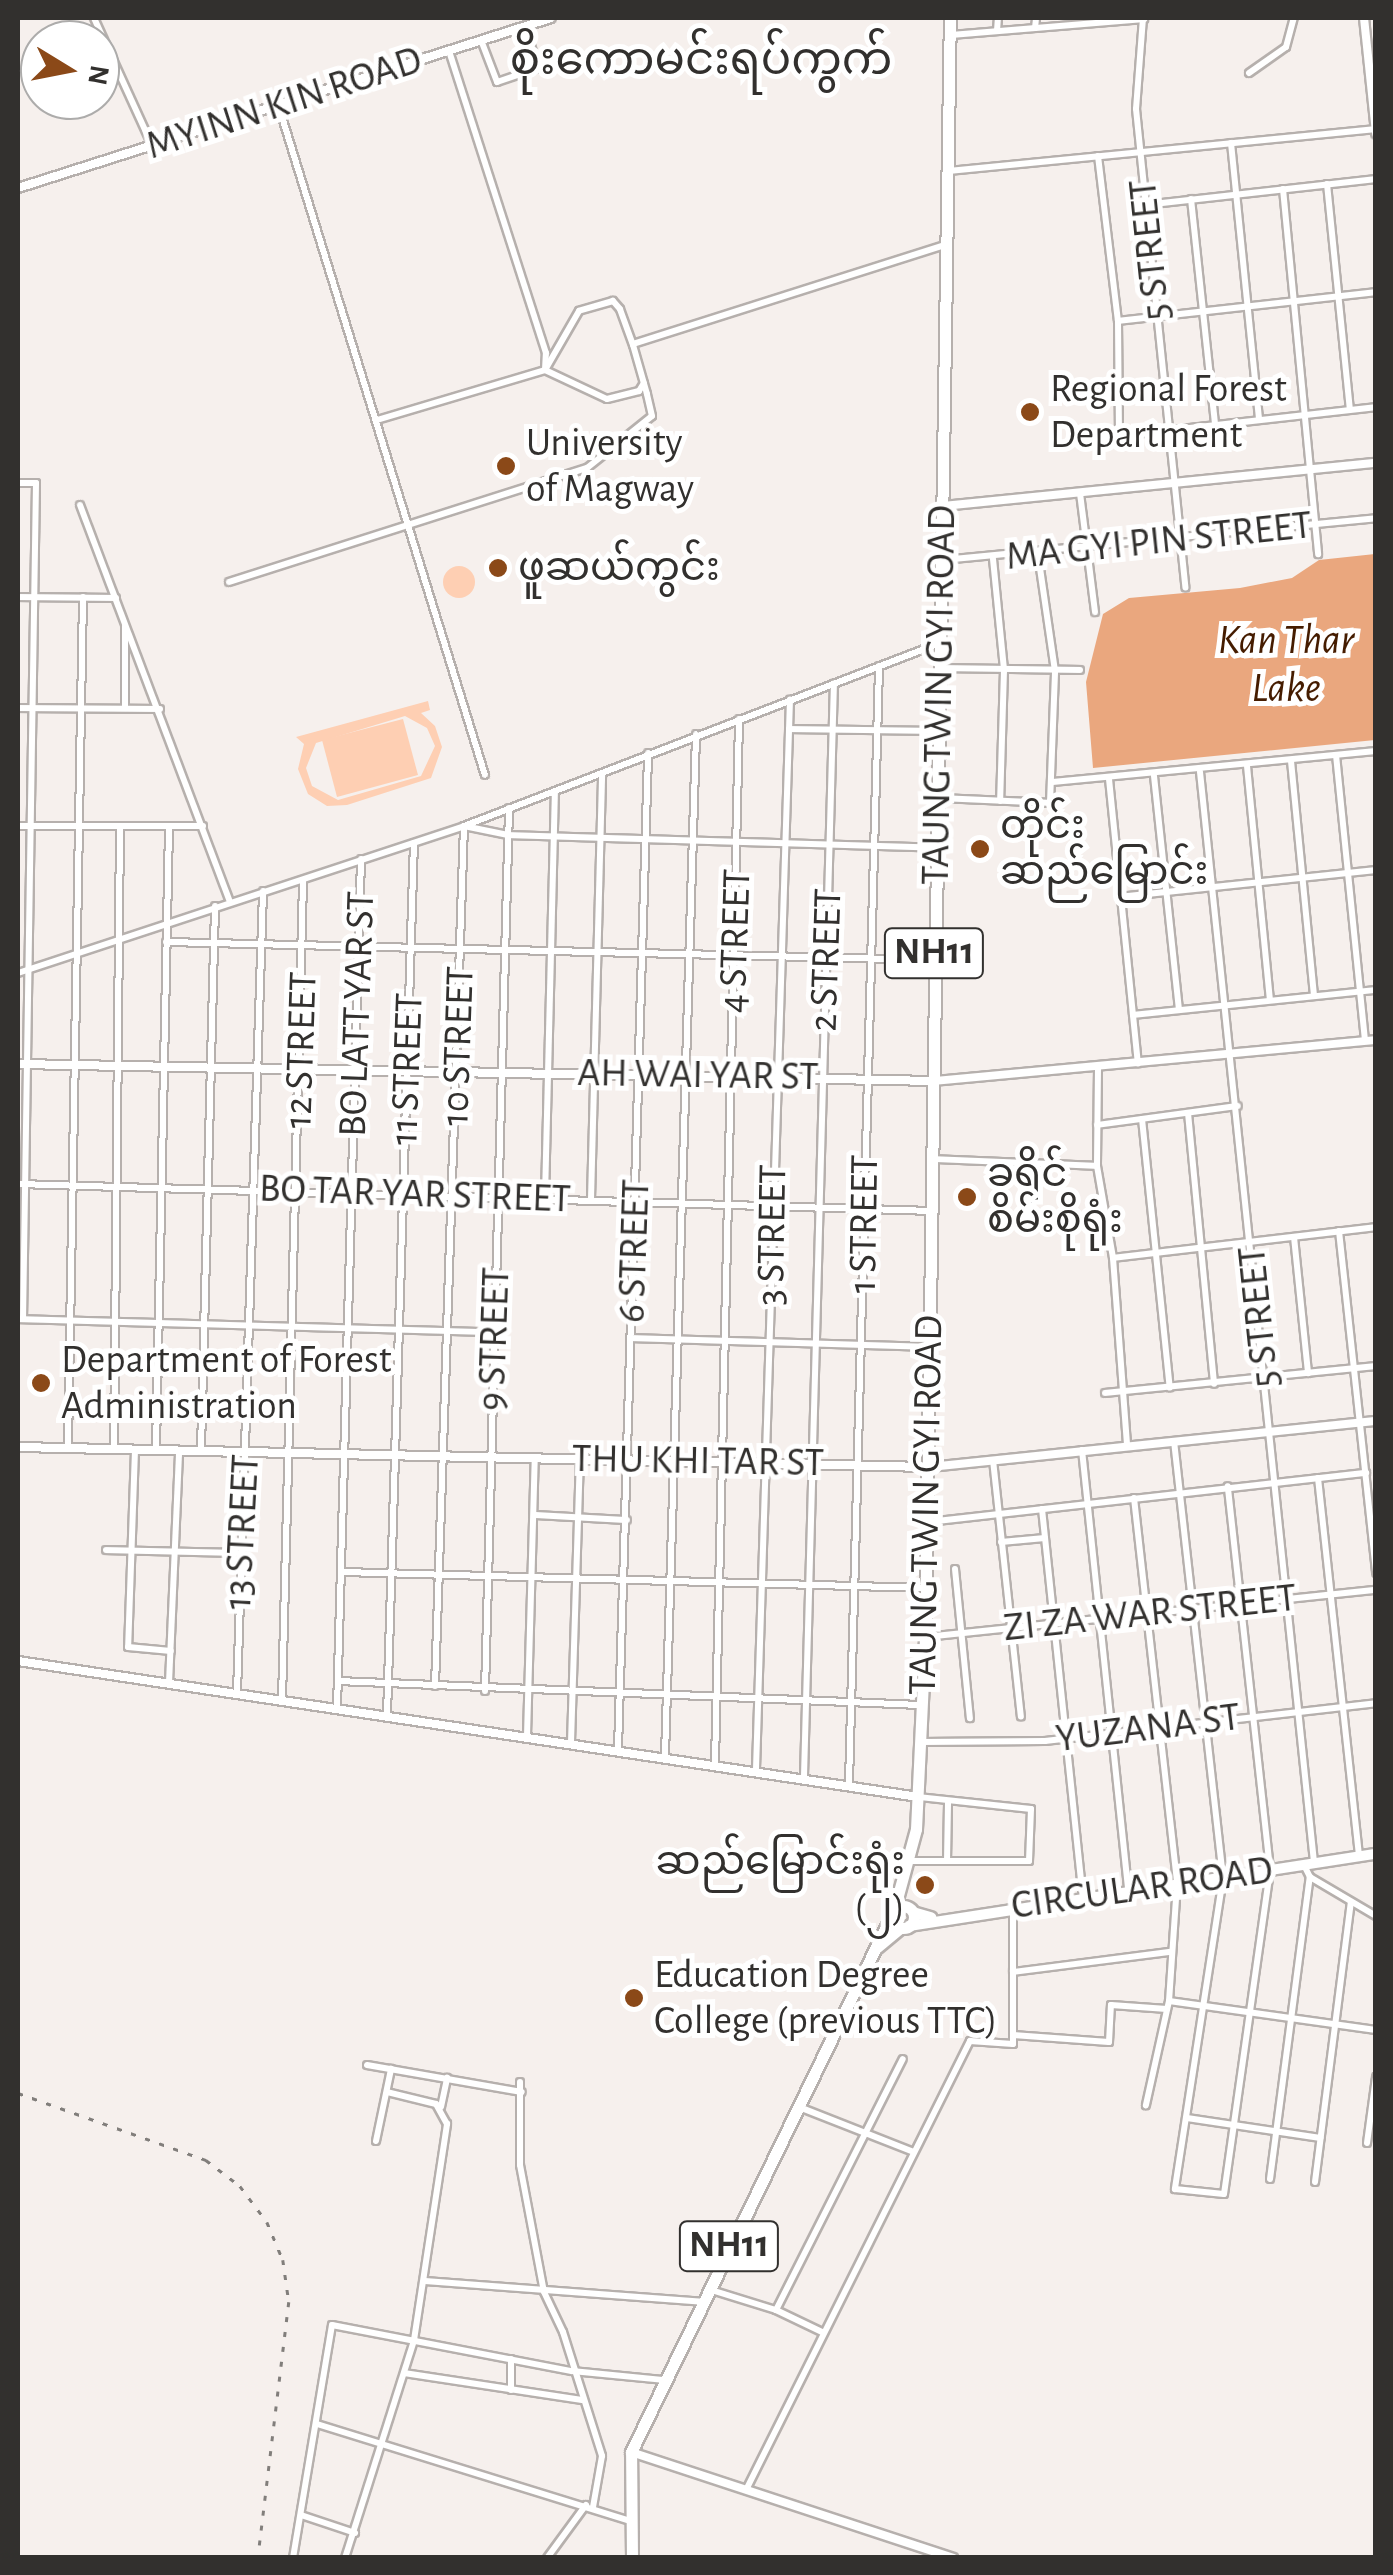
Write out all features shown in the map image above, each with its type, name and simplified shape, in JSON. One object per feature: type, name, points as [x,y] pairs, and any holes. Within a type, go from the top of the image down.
[{"type":"highway","name":"TAUNG TWIN GYI ROAD","points":[[893,1913],[909,1861],[918,1797],[926,1588],[950,18]]},
{"type":"highway","points":[[893,1913],[910,1910],[906,1927]]},
{"type":"highway","points":[[893,1913],[906,1927]]},
{"type":"highway","name":"NH11","points":[[632,2558],[628,2520],[632,2452],[663,2380],[893,1913]]},
{"type":"main road","name":"CIRCULAR ROAD","points":[[878,1948],[906,1927],[937,1918],[1376,1854]]},
{"type":"main road","points":[[902,1886],[910,1910],[937,1918]]},
{"type":"street","points":[[94,18],[152,145]]},
{"type":"street","name":"MYINN KIN ROAD","points":[[18,188],[551,18]]},
{"type":"street","points":[[997,32],[998,18]]},
{"type":"street","points":[[1035,28],[1036,18]]},
{"type":"street","points":[[950,35],[1074,21],[1143,18]]},
{"type":"street","name":"5 STREET","points":[[1143,18],[1136,109],[1172,484],[1186,587]]},
{"type":"street","points":[[1249,73],[1286,47],[1294,18]]},
{"type":"street","points":[[948,171],[1375,130],[1364,18]]},
{"type":"street","points":[[481,40],[496,82],[538,68],[525,26]]},
{"type":"street","points":[[449,50],[546,353],[546,370]]},
{"type":"street","points":[[278,104],[485,776]]},
{"type":"street","points":[[1231,143],[1259,420]]},
{"type":"street","points":[[1098,156],[1118,321],[1121,436],[1376,406]]},
{"type":"street","points":[[1145,204],[1376,179]]},
{"type":"street","points":[[1327,184],[1350,409]]},
{"type":"street","points":[[1282,189],[1318,554]]},
{"type":"street","points":[[1191,200],[1216,424]]},
{"type":"street","points":[[633,344],[946,244]]},
{"type":"street","points":[[1118,321],[1376,292]]},
{"type":"street","points":[[230,582],[587,468],[652,416],[633,344],[613,301],[578,310],[546,370]]},
{"type":"street","points":[[376,420],[546,370],[613,400],[644,383]]},
{"type":"street","points":[[942,506],[1376,464]]},
{"type":"street","points":[[18,483],[36,483],[20,1319],[494,1332]]},
{"type":"street","points":[[1080,492],[1095,612]]},
{"type":"street","points":[[80,505],[230,901]]},
{"type":"street","name":"MA GYI PIN STREET","points":[[942,560],[994,559],[1376,518]]},
{"type":"street","points":[[937,798],[1050,803],[1055,671],[1038,554]]},
{"type":"street","points":[[994,559],[1004,670],[1000,801]]},
{"type":"street","points":[[18,596],[116,598]]},
{"type":"street","points":[[68,1447],[83,598]]},
{"type":"street","points":[[124,708],[125,620]]},
{"type":"street","points":[[18,973],[464,826],[941,642]]},
{"type":"street","name":"1 STREET","points":[[849,1783],[879,666]]},
{"type":"street","points":[[940,668],[1080,670]]},
{"type":"street","name":"2 STREET","points":[[804,1776],[820,1076],[834,683]]},
{"type":"street","name":"3 STREET","points":[[756,1769],[774,1076],[790,700]]},
{"type":"street","points":[[18,708],[160,708]]},
{"type":"street","name":"4 STREET","points":[[715,1763],[740,718]]},
{"type":"street","points":[[789,729],[940,732]]},
{"type":"street","points":[[665,1756],[696,734]]},
{"type":"street","points":[[1053,782],[1200,772],[1376,751]]},
{"type":"street","name":"6 STREET","points":[[618,1749],[648,753]]},
{"type":"street","points":[[1336,754],[1365,1041]]},
{"type":"street","points":[[1291,760],[1314,996]]},
{"type":"street","points":[[1247,766],[1270,1000]]},
{"type":"street","name":"5 STREET","points":[[1200,772],[1288,1598],[1309,1864]]},
{"type":"street","points":[[590,1199],[602,773]]},
{"type":"street","points":[[1154,776],[1179,1010]]},
{"type":"street","points":[[1109,778],[1138,1064]]},
{"type":"street","points":[[545,1198],[555,791]]},
{"type":"street","name":"9 STREET","points":[[484,1690],[509,808]]},
{"type":"street","points":[[18,826],[203,826]]},
{"type":"street","points":[[464,826],[508,834],[936,848]]},
{"type":"street","name":"10 STREET","points":[[435,1686],[459,1070],[464,826]]},
{"type":"street","points":[[156,1448],[169,827]]},
{"type":"street","points":[[114,1448],[120,828]]},
{"type":"street","name":"11 STREET","points":[[387,1715],[414,843]]},
{"type":"street","name":"BO LATT YAR ST","points":[[337,1708],[362,860]]},
{"type":"street","points":[[1119,897],[1376,870]]},
{"type":"street","name":"12 STREET","points":[[282,1700],[303,880]]},
{"type":"street","name":"13 STREET","points":[[237,1694],[238,1552],[246,1450],[263,891]]},
{"type":"street","points":[[200,1449],[215,906]]},
{"type":"street","points":[[18,938],[29,938]]},
{"type":"street","points":[[166,942],[934,960]]},
{"type":"street","points":[[1133,1016],[1376,990]]},
{"type":"street","name":"AH WAI YAR ST","points":[[22,1064],[934,1081],[1376,1040]]},
{"type":"street","points":[[1098,1068],[1096,1166],[1112,1258],[1126,1393],[1127,1446]]},
{"type":"street","points":[[1097,1125],[1238,1106]]},
{"type":"street","points":[[1188,1113],[1214,1384]]},
{"type":"street","points":[[1142,1119],[1170,1388]]},
{"type":"street","points":[[933,1159],[1096,1166]]},
{"type":"street","name":"BO TAR YAR STREET","points":[[21,1184],[932,1211]]},
{"type":"street","points":[[1112,1258],[1376,1227]]},
{"type":"street","points":[[1339,1231],[1376,1572]]},
{"type":"street","points":[[1294,1237],[1308,1373]]},
{"type":"street","points":[[632,1338],[930,1347]]},
{"type":"street","points":[[1105,1393],[1376,1366]]},
{"type":"street","name":"THU KHI TAR ST","points":[[18,1447],[345,1451],[928,1467],[1376,1421]]},
{"type":"street","points":[[1174,1442],[1223,1878],[1175,2190],[1224,2194],[1270,1869],[1228,1486]]},
{"type":"street","points":[[135,1448],[128,1647],[171,1651]]},
{"type":"street","points":[[169,1683],[179,1449]]},
{"type":"street","points":[[1082,1450],[1128,1891]]},
{"type":"street","points":[[526,1736],[535,1457]]},
{"type":"street","points":[[572,1742],[580,1458]]},
{"type":"street","points":[[993,1460],[1021,1716]]},
{"type":"street","points":[[927,1522],[1366,1473]]},
{"type":"street","points":[[1318,1478],[1359,1857]]},
{"type":"street","points":[[1134,1498],[1177,1884],[1168,2005],[1146,2105]]},
{"type":"street","points":[[1042,1509],[1083,1897]]},
{"type":"street","points":[[534,1515],[626,1520]]},
{"type":"street","points":[[1001,1542],[1045,1538]]},
{"type":"street","points":[[106,1550],[238,1552]]},
{"type":"street","points":[[955,1569],[970,1718]]},
{"type":"street","points":[[342,1572],[926,1588]]},
{"type":"street","name":"ZI ZA WAR STREET","points":[[924,1637],[1376,1590]]},
{"type":"street","points":[[18,1661],[804,1776],[948,1802],[1032,1809],[1029,1861],[909,1861]]},
{"type":"street","points":[[338,1681],[922,1705]]},
{"type":"street","name":"YUZANA ST","points":[[921,1742],[1067,1738],[1376,1703]]},
{"type":"street","points":[[947,1861],[948,1802]]},
{"type":"street","points":[[1270,2179],[1309,1864]]},
{"type":"street","points":[[1310,1877],[1376,1916]]},
{"type":"street","points":[[1315,2182],[1351,1902]]},
{"type":"street","points":[[746,2490],[970,2041],[1014,2044],[1013,1907]]},
{"type":"street","points":[[1013,1972],[1170,1952]]},
{"type":"street","points":[[1014,2035],[1109,2042],[1110,2005],[1205,2006],[1376,2030]]},
{"type":"street","points":[[776,2310],[903,2060]]},
{"type":"street","points":[[367,2065],[522,2092]]},
{"type":"street","points":[[376,2141],[391,2069]]},
{"type":"street","points":[[1367,2143],[1376,2077]]},
{"type":"street","points":[[345,2558],[386,2443],[414,2340],[447,2124],[441,2107],[448,2078]]},
{"type":"street","points":[[520,2082],[520,2165],[544,2292],[602,2456],[589,2506],[548,2558]]},
{"type":"street","points":[[388,2092],[441,2107]]},
{"type":"street","points":[[799,2107],[864,2136],[914,2152]]},
{"type":"street","points":[[1187,2118],[1321,2138]]},
{"type":"street","points":[[425,2281],[702,2302]]},
{"type":"street","points":[[708,2289],[776,2310],[822,2332]]},
{"type":"street","points":[[293,2558],[332,2325],[572,2371],[663,2380]]},
{"type":"street","points":[[511,2359],[512,2390]]},
{"type":"street","points":[[404,2373],[582,2400]]},
{"type":"street","points":[[316,2424],[628,2520]]},
{"type":"street","points":[[632,2452],[954,2558]]},
{"type":"street","points":[[301,2515],[355,2533]]},
{"type":"shaded area","points":[[459,566],[470,571],[475,582],[470,593],[459,598],[448,593],[443,582],[448,571]]},
{"type":"shaded area","points":[[428,701],[430,710],[421,713],[435,726],[442,747],[431,778],[347,805],[327,806],[308,794],[298,769],[304,744],[296,737]],"holes":[[[405,716],[427,728],[435,746],[421,776],[338,800],[312,786],[306,768],[316,743]]]},
{"type":"shaded area","points":[[403,719],[418,775],[337,797],[322,740]]},
{"type":"water","name":"Kan Thar Lake","points":[[1375,554],[1375,740],[1093,768],[1086,682],[1103,614],[1129,598],[1240,588],[1292,578],[1319,560]]},
{"type":"railway","points":[[18,2093],[206,2160],[240,2186],[267,2222],[283,2260],[289,2302],[258,2558]]},
{"type":"place","name":"Regional Forest Department","points":[[1030,412]]},
{"type":"place","name":"University of Magway","points":[[506,466]]},
{"type":"place","name":"ဖူဆယ်ကွင်း","points":[[498,568]]},
{"type":"place","name":"တိုင်း ဆည်မြောင်း","points":[[980,849]]},
{"type":"place","name":"ခရိုင် စိမ်းစိုရုံး","points":[[967,1197]]},
{"type":"place","name":"Department of Forest Administration","points":[[41,1383]]},
{"type":"place","name":"ဆည်မြောင်းရုံး (၂)","points":[[925,1885]]},
{"type":"place","name":"Education Degree College (previous TTC)","points":[[634,1998]]},
{"type":"district","name":"စိုးကောမင်းရပ်ကွက်","points":[[701,61]]}]
